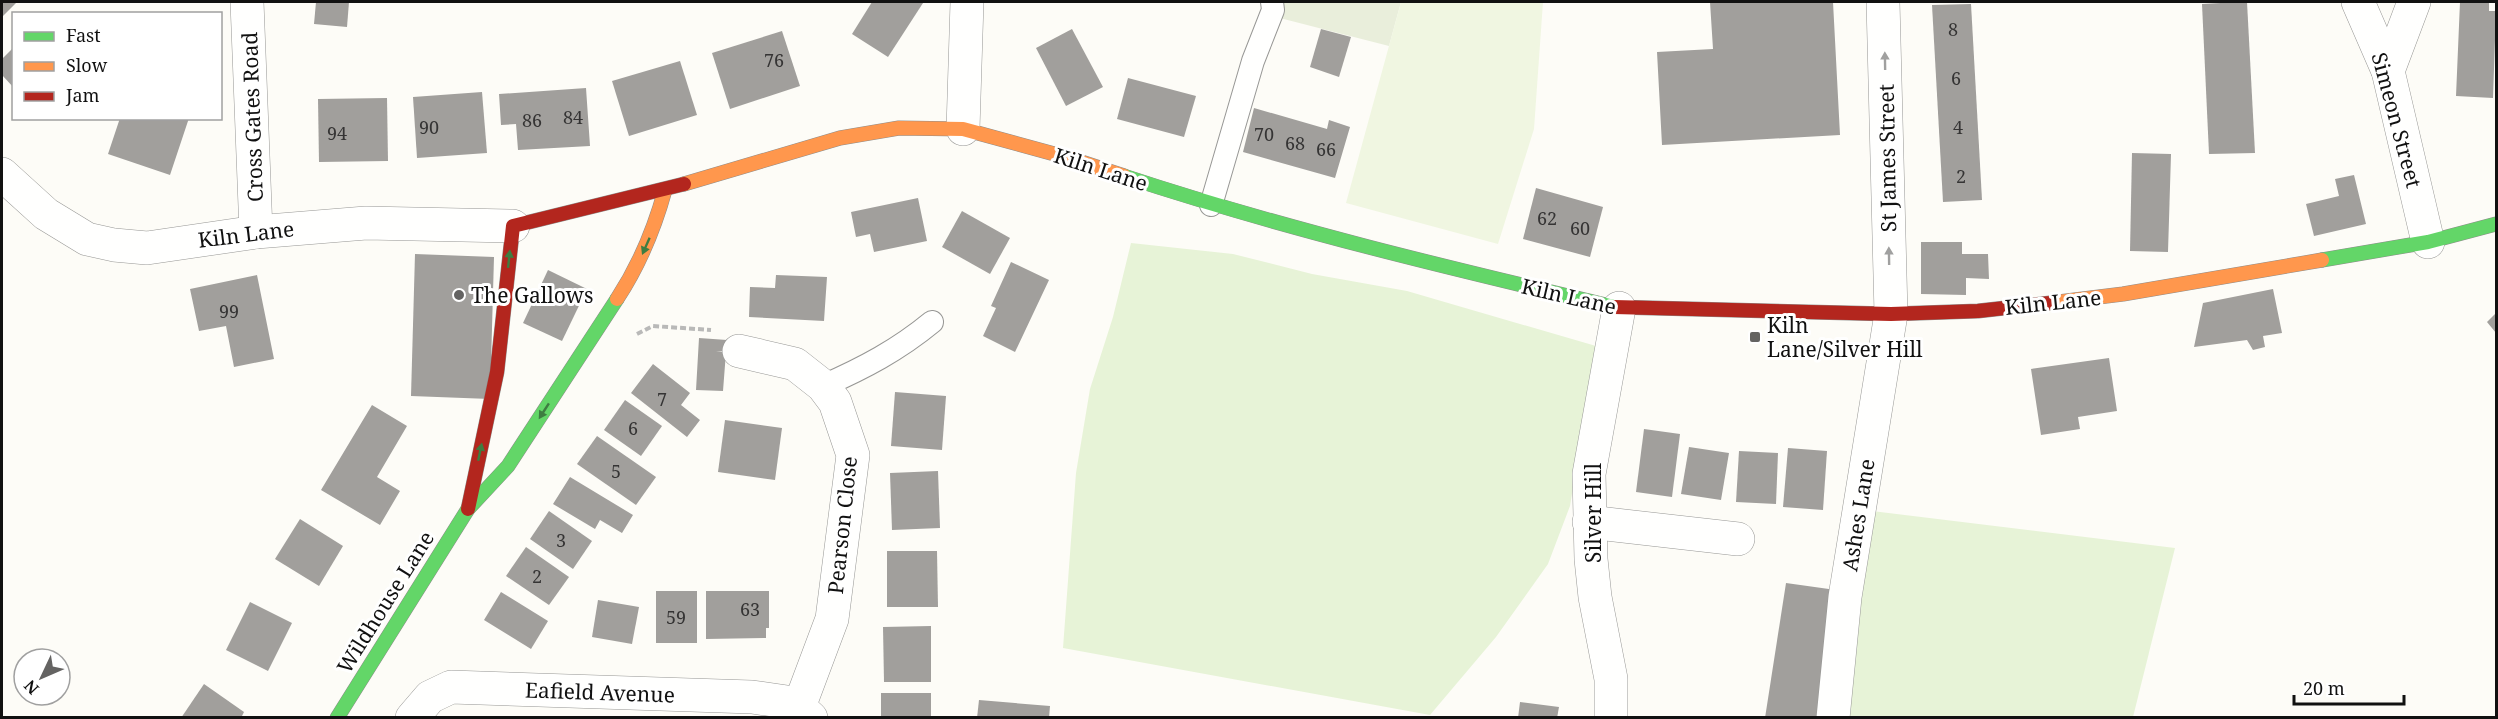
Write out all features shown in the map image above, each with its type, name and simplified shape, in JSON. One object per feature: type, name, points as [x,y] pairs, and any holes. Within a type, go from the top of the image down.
[{"type":"main road","name":"Kiln Lane","points":[[513,226],[665,190],[840,138],[899,128],[963,129],[1069,158],[1211,205],[1407,258],[1619,309],[1891,314],[1978,311],[2123,294],[2428,242],[2496,224]]},
{"type":"main road","name":"Wildhouse Lane","points":[[337,717],[468,509],[508,466],[637,268],[655,227],[665,190]]},
{"type":"main road","name":"Wildhouse Lane","points":[[468,509],[497,372],[513,226]]},
{"type":"street","name":"Cross Gates Road","points":[[247,2],[256,232]]},
{"type":"street","points":[[963,129],[967,2]]},
{"type":"street","name":"St James Street","points":[[1883,2],[1891,314]]},
{"type":"street","name":"Simeon Street","points":[[2358,2],[2388,71],[2428,242]]},
{"type":"street","points":[[2388,71],[2414,2]]},
{"type":"street","name":"Kiln Lane","points":[[2,174],[45,214],[87,238],[114,245],[147,248],[256,232],[366,223],[513,226]]},
{"type":"street","name":"Silver Hill","points":[[1611,717],[1611,679],[1595,597],[1591,559],[1589,474],[1619,309]]},
{"type":"street","name":"Ashes Lane","points":[[1833,717],[1845,597],[1891,314]]},
{"type":"street","name":"Pearson Close","points":[[739,351],[795,364],[823,386],[835,402],[853,455],[832,619],[805,712]]},
{"type":"street","points":[[1590,522],[1738,539]]},
{"type":"street","name":"Eafield Avenue","points":[[412,717],[430,697],[451,687],[752,697],[787,702],[805,712]]},
{"type":"lane","points":[[1211,205],[1253,61],[1273,10],[1272,2]]},
{"type":"lane","points":[[823,386],[884,357],[907,343],[932,322]]},
{"type":"path","points":[[628,339],[653,326],[713,330]]},
{"type":"green space","points":[[1267,2],[1401,2],[1389,46],[1268,15]]},
{"type":"green space","points":[[1401,2],[1543,2],[1534,129],[1498,244],[1346,203]]},
{"type":"green space","points":[[1131,243],[1233,254],[1312,274],[1407,291],[1596,346],[1570,506],[1548,564],[1496,637],[1430,715],[1063,648],[1076,473],[1090,389],[1113,317]]},
{"type":"green space","points":[[1872,511],[2175,548],[2133,717],[1842,718]]},
{"type":"building","points":[[2,2],[17,2],[2,17]]},
{"type":"building","points":[[316,2],[349,2],[347,27],[314,24]]},
{"type":"building","points":[[872,2],[923,3],[888,57],[852,34]]},
{"type":"building","points":[[1710,2],[1833,2],[1840,135],[1662,145],[1657,52],[1713,49]]},
{"type":"building","points":[[2247,2],[2255,153],[2209,154],[2202,4]]},
{"type":"building","points":[[2460,2],[2489,2],[2489,11],[2496,11],[2493,98],[2456,96]]},
{"type":"building","points":[[1971,4],[1982,200],[1943,202],[1932,5]]},
{"type":"building","points":[[1072,29],[1103,87],[1066,106],[1036,48]]},
{"type":"building","points":[[1321,29],[1351,37],[1339,77],[1310,67]]},
{"type":"building","points":[[782,31],[800,86],[730,109],[712,53]]},
{"type":"building","points":[[12,49],[12,86],[2,75],[2,59]]},
{"type":"building","points":[[680,61],[697,115],[629,136],[612,81]]},
{"type":"building","points":[[1128,78],[1196,96],[1184,137],[1117,119]]},
{"type":"building","points":[[586,88],[590,146],[518,150],[516,124],[501,125],[499,94]]},
{"type":"building","points":[[482,92],[487,153],[417,158],[413,97]]},
{"type":"building","points":[[387,98],[388,161],[319,162],[318,99]]},
{"type":"building","points":[[1254,108],[1327,129],[1329,120],[1350,127],[1335,178],[1243,152]]},
{"type":"building","points":[[119,120],[188,120],[170,175],[108,154]]},
{"type":"building","points":[[2132,153],[2171,154],[2168,252],[2130,251]]},
{"type":"building","points":[[2354,175],[2366,224],[2314,236],[2306,204],[2339,196],[2335,179]]},
{"type":"building","points":[[1536,188],[1603,207],[1590,257],[1523,239]]},
{"type":"building","points":[[918,198],[927,241],[874,252],[870,234],[856,237],[851,212]]},
{"type":"building","points":[[962,211],[1010,238],[990,274],[942,247]]},
{"type":"building","points":[[1921,242],[1962,242],[1962,254],[1988,254],[1989,279],[1966,278],[1966,295],[1921,294]]},
{"type":"building","points":[[415,254],[494,257],[490,399],[411,396]]},
{"type":"building","points":[[1011,262],[1049,280],[1015,352],[983,336],[996,308],[991,306]]},
{"type":"building","points":[[548,270],[587,289],[562,341],[523,323]]},
{"type":"building","points":[[257,275],[274,359],[234,367],[226,326],[199,331],[190,289]]},
{"type":"building","points":[[776,275],[827,277],[824,321],[749,317],[750,287],[775,288]]},
{"type":"building","points":[[2273,289],[2282,333],[2263,336],[2265,347],[2253,350],[2247,340],[2194,347],[2203,303]]},
{"type":"building","points":[[2496,313],[2496,333],[2487,322]]},
{"type":"building","points":[[699,338],[727,340],[726,351],[716,351],[726,352],[723,391],[696,390]]},
{"type":"building","points":[[2109,358],[2117,411],[2078,417],[2080,429],[2041,435],[2031,369]]},
{"type":"building","points":[[653,364],[690,393],[681,405],[700,420],[687,437],[631,393]]},
{"type":"building","points":[[895,392],[946,396],[942,450],[891,446]]},
{"type":"building","points":[[625,400],[662,426],[641,456],[604,430]]},
{"type":"building","points":[[372,405],[407,426],[377,477],[400,491],[380,525],[321,490]]},
{"type":"building","points":[[725,420],[782,428],[775,480],[718,472]]},
{"type":"building","points":[[1644,429],[1680,434],[1672,497],[1636,492]]},
{"type":"building","points":[[597,436],[656,477],[636,505],[577,464]]},
{"type":"building","points":[[1689,447],[1729,453],[1721,500],[1681,494]]},
{"type":"building","points":[[1788,448],[1827,451],[1823,510],[1783,507]]},
{"type":"building","points":[[1739,451],[1778,453],[1776,504],[1736,502]]},
{"type":"building","points":[[938,471],[940,528],[892,530],[890,473]]},
{"type":"building","points":[[570,477],[633,515],[622,533],[600,520],[595,529],[553,504]]},
{"type":"building","points":[[549,511],[592,541],[573,569],[530,539]]},
{"type":"building","points":[[300,519],[343,546],[319,586],[275,559]]},
{"type":"building","points":[[526,547],[569,577],[549,605],[506,576]]},
{"type":"building","points":[[887,551],[937,551],[938,607],[887,607]]},
{"type":"building","points":[[1786,583],[1836,590],[1817,718],[1765,718]]},
{"type":"building","points":[[656,591],[697,591],[697,643],[656,643]]},
{"type":"building","points":[[706,591],[769,591],[769,628],[766,628],[766,638],[706,639]]},
{"type":"building","points":[[501,592],[548,621],[531,649],[484,620]]},
{"type":"building","points":[[598,600],[639,607],[632,644],[592,637]]},
{"type":"building","points":[[250,602],[292,623],[268,671],[226,650]]},
{"type":"building","points":[[931,626],[931,682],[884,682],[883,627]]},
{"type":"building","points":[[204,684],[244,712],[241,718],[181,718]]},
{"type":"building","points":[[881,693],[931,693],[931,718],[881,718]]},
{"type":"building","points":[[979,700],[1050,706],[1049,718],[977,718]]},
{"type":"building","points":[[1520,702],[1559,707],[1557,718],[1518,718]]},
{"type":"traffic: fast","points":[[1124,176],[1306,230],[1614,307]]},
{"type":"traffic: fast","points":[[2322,260],[2428,242],[2496,224]]},
{"type":"traffic: fast","points":[[337,718],[468,509],[508,466],[617,299]]},
{"type":"traffic: slow","points":[[684,184],[840,138],[899,128],[963,129],[1069,158],[1124,176]]},
{"type":"traffic: slow","points":[[617,299],[646,246],[665,190]]},
{"type":"traffic: slow","points":[[2050,303],[2123,294],[2322,260]]},
{"type":"traffic: jam","points":[[468,509],[497,372],[513,226],[684,184]]},
{"type":"traffic: jam","points":[[1614,307],[1891,314],[1978,311],[2050,303]]},
{"type":"place","name":"The Gallows","points":[[459,295]]},
{"type":"place","name":"Kiln Lane/Silver Hill","points":[[1755,337]]}]
